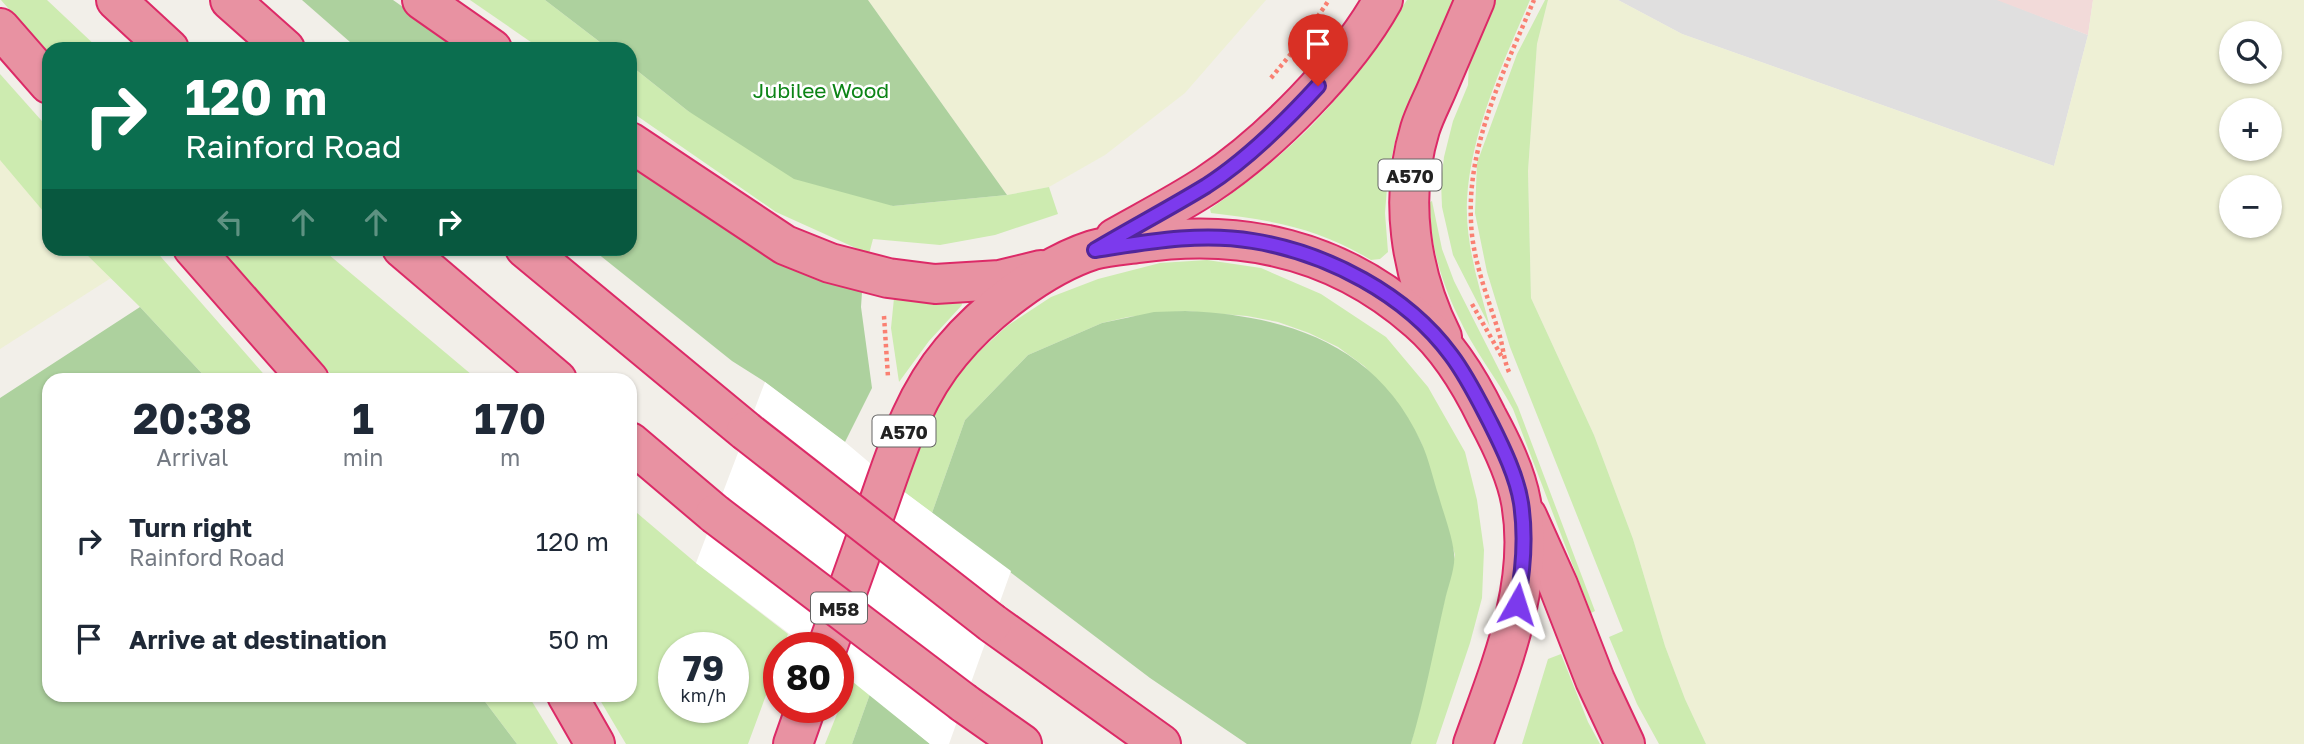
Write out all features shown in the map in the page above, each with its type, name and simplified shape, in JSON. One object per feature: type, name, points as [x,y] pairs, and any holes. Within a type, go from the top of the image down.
[{"type":"highway","points":[[116,0],[161,42]]},
{"type":"highway","points":[[230,0],[277,42]]},
{"type":"highway","points":[[422,0],[482,42]]},
{"type":"highway","name":"A570","points":[[833,632],[907,422],[929,380],[976,324],[1056,266],[1095,250],[1208,185],[1246,156],[1287,120],[1318,86],[1383,0]]},
{"type":"highway","name":"A570","points":[[1473,744],[1515,619],[1523,546],[1521,502],[1503,448],[1451,355],[1422,290],[1409,223],[1410,173],[1420,128],[1475,0]]},
{"type":"highway","points":[[0,28],[42,76]]},
{"type":"highway","points":[[637,147],[785,245],[840,267],[888,278],[935,284],[1000,280],[1056,266]]},
{"type":"highway","name":"A570","points":[[1095,250],[1171,238],[1201,237],[1253,241],[1299,252],[1342,269],[1386,295],[1421,322],[1451,355]]},
{"type":"highway","points":[[200,256],[303,373]]},
{"type":"highway","points":[[410,256],[548,373]]},
{"type":"highway","points":[[535,256],[746,431],[992,623],[1161,744]]},
{"type":"highway","name":"M58","points":[[637,448],[715,514],[1022,744]]},
{"type":"highway","points":[[1521,502],[1558,585],[1595,680],[1625,744]]},
{"type":"highway","points":[[571,702],[596,744]]},
{"type":"highway","points":[[793,744],[800,723]]},
{"type":"path","points":[[1267,82],[1299,44],[1329,0]]},
{"type":"path","points":[[1504,359],[1500,337],[1480,275],[1471,221],[1474,174],[1484,127],[1505,67],[1534,0]]},
{"type":"path","points":[[1465,292],[1504,359],[1514,384]]},
{"type":"shaded area","points":[[1618,0],[1999,0],[2088,35],[2054,166],[1682,34]]},
{"type":"shaded area","points":[[1997,0],[2093,0],[2088,35]]},
{"type":"green space","points":[[1,0],[47,0],[92,42],[42,42],[42,47]]},
{"type":"green space","points":[[302,0],[393,0],[453,42],[350,42]]},
{"type":"green space","points":[[470,0],[545,0],[600,42],[531,42]]},
{"type":"green space","name":"Jubilee Wood","points":[[545,0],[868,0],[1007,195],[893,206],[794,179],[688,111],[637,71],[637,42],[600,42]]},
{"type":"green space","points":[[868,0],[1266,0],[1185,93],[1105,155],[1049,187],[1007,195]]},
{"type":"green space","points":[[1407,0],[1453,0],[1396,137],[1388,175],[1385,213],[1388,252],[1380,259],[1371,260],[1332,240],[1294,227],[1211,213],[1210,209],[1270,164],[1324,113],[1355,75]]},
{"type":"green space","points":[[1496,0],[1530,0],[1490,98],[1470,174],[1467,200],[1468,232],[1490,327],[1453,255],[1442,207],[1441,182],[1453,121],[1468,85],[1469,61]]},
{"type":"green space","points":[[1545,0],[1548,0],[1537,44],[1528,171],[1531,298],[1594,435],[1633,539],[1665,646],[1706,744],[1659,744],[1637,704],[1609,637],[1623,631],[1510,347],[1487,272],[1475,213],[1477,163],[1517,54]]},
{"type":"green space","points":[[1548,0],[1618,0],[1682,34],[2054,166],[2088,35],[2093,0],[2304,0],[2304,744],[1706,744],[1665,646],[1633,539],[1594,435],[1531,298],[1528,171],[1537,44]]},
{"type":"green space","points":[[637,71],[688,111],[893,206],[1007,195],[1049,187],[1058,214],[995,235],[940,245],[873,239],[869,254],[776,212],[637,116]]},
{"type":"green space","points":[[0,74],[42,121],[42,210],[0,160]]},
{"type":"green space","points":[[0,145],[42,196],[42,256],[92,256],[111,278],[0,349]]},
{"type":"green space","points":[[637,168],[795,270],[862,292],[861,307],[872,388],[845,442],[765,382],[732,361],[601,256],[637,256]]},
{"type":"green space","points":[[1432,201],[1442,249],[1454,281],[1518,407],[1595,611],[1591,613],[1513,409],[1464,328],[1446,289],[1434,246],[1430,217]]},
{"type":"green space","points":[[88,256],[160,256],[263,373],[201,373]]},
{"type":"green space","points":[[226,256],[330,256],[470,373],[330,373]]},
{"type":"green space","points":[[1207,260],[1261,268],[1321,294],[1386,337],[1428,387],[1465,452],[1477,500],[1484,550],[1482,598],[1436,744],[1411,744],[1455,555],[1421,442],[1405,414],[1364,366],[1338,347],[1309,333],[1278,322],[1247,316],[1185,311],[1128,317],[1102,323],[1028,355],[965,420],[932,513],[903,491],[938,398],[970,360],[1007,326],[1051,297],[1098,279],[1160,263]]},
{"type":"green space","points":[[894,298],[961,301],[962,305],[929,341],[899,382],[891,328]]},
{"type":"green space","points":[[140,307],[201,373],[42,373],[42,702],[485,702],[517,744],[0,744],[0,398]]},
{"type":"green space","points":[[1185,311],[1258,319],[1292,328],[1324,341],[1353,358],[1379,380],[1402,408],[1421,442],[1450,532],[1454,558],[1411,744],[1247,744],[1150,678],[932,513],[965,420],[1028,355],[1102,323],[1154,312]]},
{"type":"green space","points":[[637,513],[696,563],[785,632],[763,632],[763,703],[748,744],[626,744],[601,702],[637,702]]},
{"type":"green space","points":[[1561,654],[1588,722],[1600,744],[1522,744],[1548,659]]},
{"type":"green space","points":[[854,681],[870,694],[852,744],[825,744],[833,723],[854,723]]},
{"type":"green space","points":[[870,694],[930,744],[852,744]]},
{"type":"green space","points":[[485,702],[532,702],[558,744],[517,744]]},
{"type":"pier","points":[[765,382],[845,442],[903,491],[1011,571],[949,744],[930,744],[854,683],[854,632],[787,632],[696,563]]},
{"type":"route","points":[[1318,86],[1287,120],[1208,185],[1095,250],[1186,237],[1253,241],[1299,252],[1342,269],[1386,295],[1421,322],[1451,355],[1503,448],[1521,502],[1523,546],[1517,604]]}]
